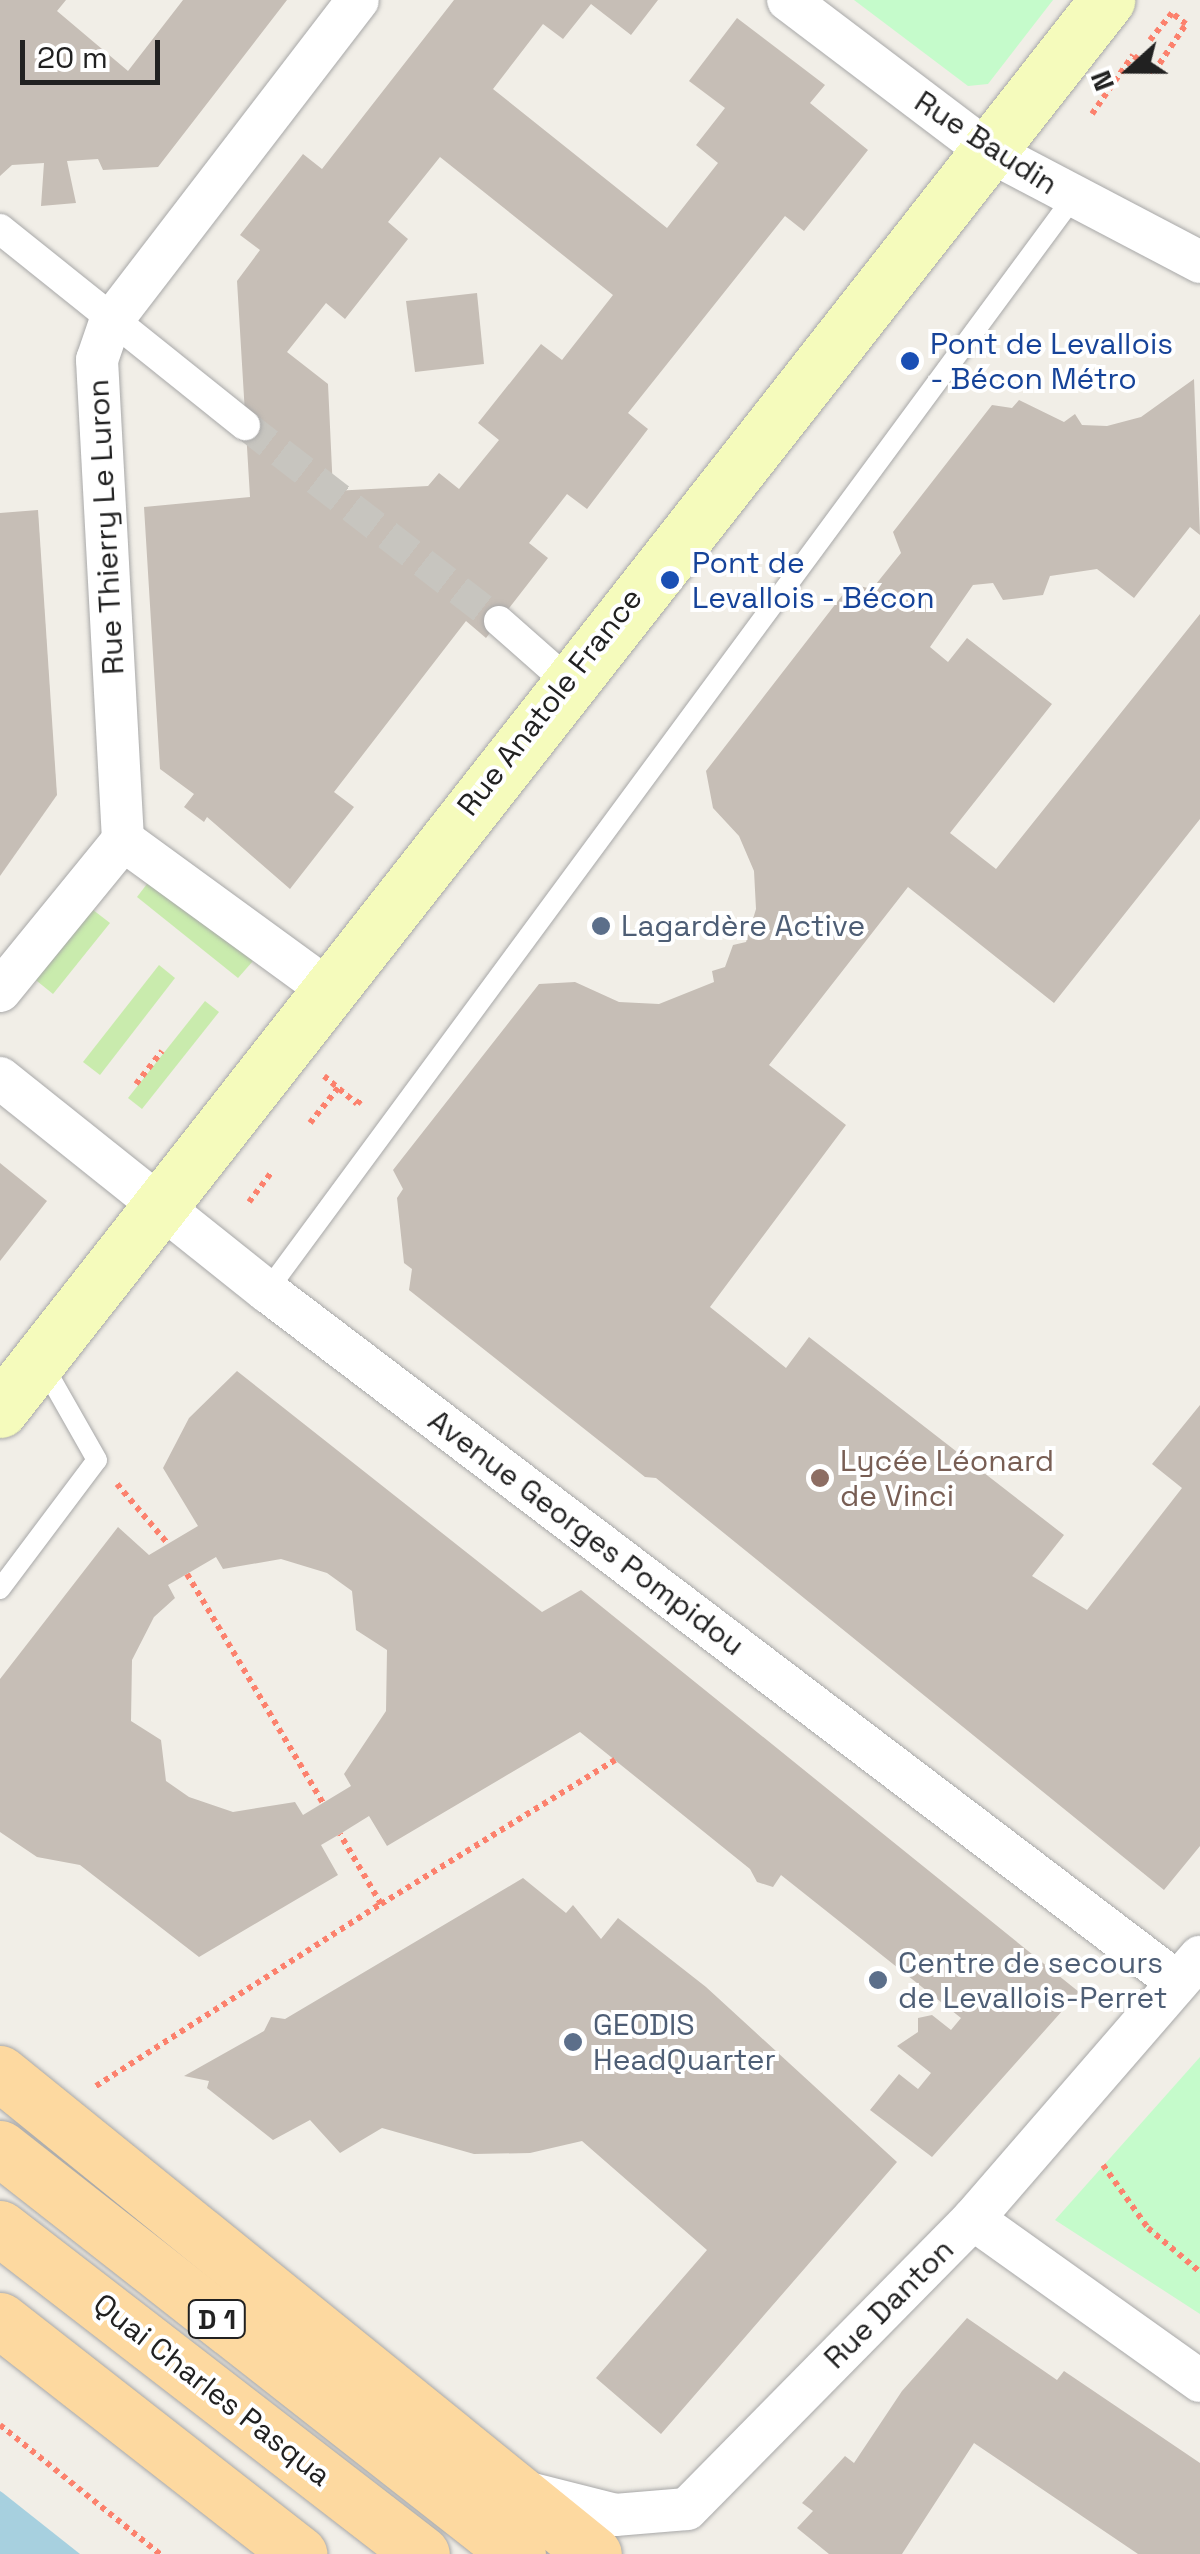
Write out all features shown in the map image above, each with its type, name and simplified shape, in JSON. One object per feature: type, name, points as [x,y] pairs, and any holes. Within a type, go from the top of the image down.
[{"type":"main road","name":"Rue Anatole France","points":[[0,1410],[161,1209],[567,681],[984,149],[1107,0]]},
{"type":"main road","points":[[0,2073],[48,2117],[594,2554]]},
{"type":"main road","name":"Quai Charles Pasqua","points":[[0,2148],[518,2554]]},
{"type":"main road","name":"Quai Charles Pasqua","points":[[0,2228],[422,2554]]},
{"type":"main road","points":[[0,2320],[299,2554]]},
{"type":"street","name":"Rue Thierry Le Luron","points":[[123,840],[98,360],[110,323],[358,0]]},
{"type":"street","name":"Rue Baudin","points":[[788,0],[984,149],[1072,199],[1200,262]]},
{"type":"street","points":[[0,229],[110,323],[245,425]]},
{"type":"street","points":[[499,621],[567,681]]},
{"type":"street","points":[[0,991],[123,840],[330,991]]},
{"type":"street","name":"Avenue Georges Pompidou","points":[[0,1078],[267,1292],[1189,1969]]},
{"type":"street","name":"Rue Danton","points":[[513,2489],[614,2515],[687,2509],[973,2219],[1189,1969]]},
{"type":"street","points":[[973,2219],[1200,2381]]},
{"type":"lane","points":[[267,1292],[1072,199]]},
{"type":"lane","points":[[0,1589],[97,1460],[40,1359]]},
{"type":"path","points":[[1134,56],[1154,72],[1186,24],[1172,13],[1150,40]]},
{"type":"path","points":[[1092,114],[1114,86]]},
{"type":"path","points":[[136,1084],[162,1052]]},
{"type":"path","points":[[310,1123],[338,1088]]},
{"type":"path","points":[[249,1202],[270,1174]]},
{"type":"path","points":[[97,1460],[168,1544]]},
{"type":"path","points":[[187,1574],[322,1803]]},
{"type":"path","points":[[48,2117],[615,1760]]},
{"type":"path","points":[[340,1834],[381,1904]]},
{"type":"path","points":[[1104,2165],[1148,2228],[1200,2272]]},
{"type":"path","points":[[0,2425],[160,2554]]},
{"type":"green space","points":[[854,0],[1053,0],[988,84],[968,86]]},
{"type":"green space","points":[[150,880],[248,955],[253,961],[238,978],[137,897]]},
{"type":"green space","points":[[88,906],[110,923],[53,994],[32,977]]},
{"type":"green space","points":[[159,965],[175,978],[100,1075],[83,1062]]},
{"type":"green space","points":[[205,1001],[219,1012],[142,1109],[128,1098]]},
{"type":"green space","points":[[1200,2057],[1200,2314],[1055,2220]]},
{"type":"water","points":[[0,2491],[3,2493],[80,2554],[0,2554]]},
{"type":"building","points":[[0,0],[66,0],[57,11],[128,71],[183,0],[287,0],[158,167],[103,170],[98,159],[67,161],[76,203],[41,206],[44,163],[12,165],[0,176]]},
{"type":"building","points":[[454,0],[658,0],[631,35],[591,4],[563,39],[543,24],[493,89],[667,228],[718,163],[696,145],[725,108],[689,81],[737,18],[825,85],[810,103],[868,150],[804,231],[785,216],[628,413],[648,429],[587,509],[567,494],[529,543],[548,558],[486,638],[466,621],[334,792],[354,807],[290,889],[207,817],[204,822],[184,807],[194,794],[160,769],[144,507],[250,497],[237,281],[260,250],[240,235],[303,154],[322,169]],"holes":[[[440,157],[613,295],[562,360],[541,344],[478,423],[499,440],[459,489],[439,473],[428,486],[333,491],[328,384],[287,352],[326,303],[345,319],[408,239],[388,222]]]},
{"type":"building","points":[[477,293],[484,364],[415,372],[406,301]]},
{"type":"building","points":[[1194,379],[1200,535],[1190,527],[1134,598],[1097,569],[1050,576],[1043,595],[1003,600],[993,583],[973,585],[930,647],[948,662],[967,638],[1052,704],[950,833],[996,869],[1200,614],[1200,819],[1054,1003],[908,887],[769,1065],[846,1125],[710,1307],[786,1368],[809,1337],[1064,1535],[1032,1576],[1087,1610],[1182,1488],[1152,1464],[1200,1405],[1200,1846],[1164,1890],[656,1478],[645,1477],[409,1290],[412,1269],[404,1263],[397,1198],[403,1189],[393,1170],[539,984],[575,982],[619,1002],[659,1004],[714,982],[712,971],[725,967],[733,945],[746,942],[756,909],[754,871],[739,836],[713,808],[706,771],[851,584],[872,589],[901,553],[893,532],[992,405],[1012,408],[1019,400],[1064,422],[1075,414],[1082,425],[1107,426],[1141,417]]},
{"type":"building","points":[[38,510],[57,795],[0,876],[0,513]]},
{"type":"building","points":[[0,1163],[47,1201],[0,1261]]},
{"type":"building","points":[[237,1371],[542,1612],[581,1590],[1079,1992],[932,2157],[870,2110],[899,2074],[918,2089],[931,2073],[897,2046],[918,2032],[918,2018],[932,2015],[951,2030],[961,2018],[781,1875],[773,1887],[757,1882],[750,1869],[580,1732],[387,1846],[369,1816],[321,1845],[338,1875],[199,1957],[80,1865],[37,1857],[0,1832],[0,1679],[118,1527],[149,1555],[198,1526],[163,1468],[189,1418]],"holes":[[[216,1557],[223,1569],[281,1559],[327,1573],[352,1591],[356,1630],[387,1650],[386,1711],[344,1774],[351,1786],[303,1815],[295,1802],[233,1812],[189,1797],[166,1781],[161,1740],[131,1721],[132,1660],[154,1617],[175,1598],[168,1585]]]},
{"type":"building","points":[[523,1878],[566,1913],[573,1905],[601,1939],[618,1918],[706,1987],[897,2162],[661,2434],[596,2378],[707,2250],[582,2141],[530,2153],[474,2154],[382,2128],[340,2153],[310,2120],[273,2140],[207,2088],[209,2081],[184,2076],[264,2031],[271,2017],[285,2019]]},
{"type":"building","points":[[967,2318],[1057,2380],[1064,2371],[1200,2463],[1200,2554],[1138,2554],[974,2443],[902,2554],[829,2554],[797,2528],[813,2511],[802,2503],[845,2456],[854,2463],[902,2391]]},
{"type":"tunnel","points":[[245,425],[499,621]]},
{"type":"place","name":"Pont de Levallois - Bécon Métro","points":[[910,361]]},
{"type":"place","name":"Pont de Levallois - Bécon","points":[[670,580]]},
{"type":"place","name":"Lagardère Active","points":[[601,926]]},
{"type":"place","name":"Lycée Léonard de Vinci","points":[[820,1478]]},
{"type":"place","name":"Centre de secours de Levallois-Perret","points":[[878,1980]]},
{"type":"place","name":"GEODIS HeadQuarter","points":[[573,2042]]}]
